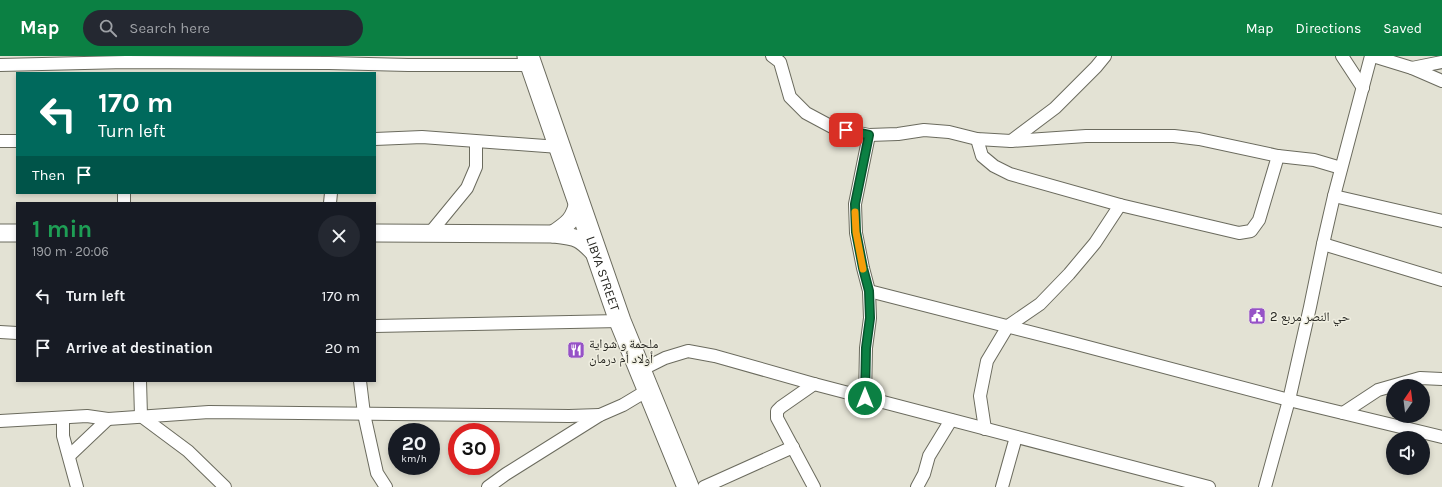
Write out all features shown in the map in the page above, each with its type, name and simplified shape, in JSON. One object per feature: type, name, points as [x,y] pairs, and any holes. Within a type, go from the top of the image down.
[{"type":"highway","name":"LIBYA STREET","points":[[529,60],[620,321],[685,485]]},
{"type":"street","points":[[772,56],[780,62],[790,97],[806,113],[834,128],[869,135],[898,134],[924,130],[949,132],[977,139],[1011,141],[1086,136],[1174,136],[1199,139],[1278,156],[1314,160],[1341,168]]},
{"type":"street","points":[[1011,141],[1055,108],[1105,56]]},
{"type":"street","points":[[1342,56],[1363,88]]},
{"type":"street","points":[[1265,487],[1289,400],[1334,196],[1372,56],[1412,68],[1442,81]]},
{"type":"street","points":[[0,65],[328,64],[408,61],[529,60]]},
{"type":"street","points":[[1412,68],[1442,62]]},
{"type":"street","points":[[865,398],[866,348],[870,318],[869,291],[856,232],[855,204],[869,135]]},
{"type":"street","points":[[376,139],[422,137],[559,147]]},
{"type":"street","points":[[977,139],[982,156],[994,166],[1010,174],[1120,205],[1239,233],[1251,231],[1259,220],[1278,156]]},
{"type":"street","points":[[0,141],[16,141]]},
{"type":"street","points":[[430,233],[467,188],[476,167],[476,142]]},
{"type":"street","points":[[1334,196],[1442,221]]},
{"type":"street","points":[[553,234],[565,226],[574,217],[578,201]]},
{"type":"street","points":[[985,429],[980,396],[986,361],[1008,326],[1040,304],[1069,274],[1095,243],[1120,205]]},
{"type":"street","points":[[0,233],[16,233]]},
{"type":"street","points":[[376,233],[553,234],[578,238],[598,256]]},
{"type":"street","points":[[1323,244],[1442,280]]},
{"type":"street","points":[[869,291],[1289,400],[1442,437]]},
{"type":"street","points":[[376,326],[620,321]]},
{"type":"street","points":[[0,332],[16,333]]},
{"type":"street","points":[[639,371],[665,358],[688,351],[715,356],[865,398],[1205,486]]},
{"type":"street","points":[[1343,413],[1378,390],[1420,378],[1442,379]]},
{"type":"street","points":[[140,382],[141,416]]},
{"type":"street","points":[[360,382],[364,414],[377,473],[386,487]]},
{"type":"street","points":[[814,384],[777,411],[777,418],[814,487]]},
{"type":"street","points":[[488,487],[512,470],[600,415],[623,405],[648,390]]},
{"type":"street","points":[[0,421],[87,416],[108,419],[209,412],[562,416],[600,415]]},
{"type":"street","points":[[141,416],[188,451],[224,486]]},
{"type":"street","points":[[63,418],[63,436],[77,487]]},
{"type":"street","points":[[69,456],[108,419]]},
{"type":"street","points":[[917,487],[924,474],[929,456],[951,420]]},
{"type":"street","points":[[1002,487],[1016,437]]},
{"type":"street","points":[[704,487],[793,447]]},
{"type":"slow traffic","points":[[855,212],[856,232],[863,269]]},
{"type":"place","name":"حي النصر مربع 2","points":[[1257,316]]},
{"type":"place","name":"ملحمة و شواية أولاد أم درمان","points":[[576,350]]},
{"type":"route","points":[[846,130],[869,135],[855,204],[856,232],[869,291],[870,318],[866,348],[865,398]]}]
